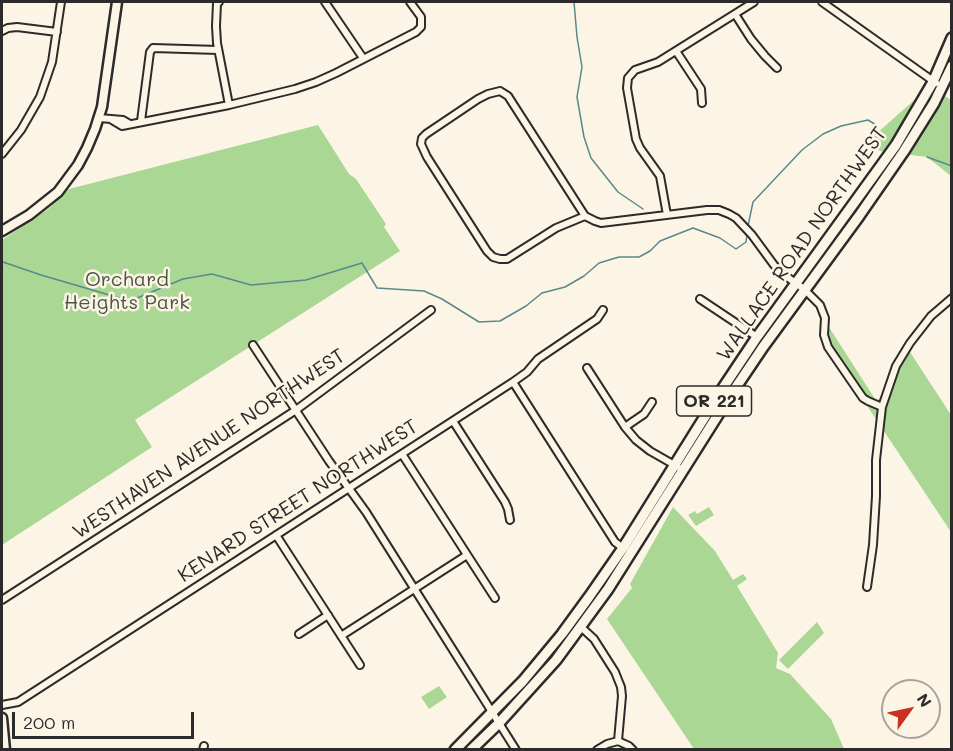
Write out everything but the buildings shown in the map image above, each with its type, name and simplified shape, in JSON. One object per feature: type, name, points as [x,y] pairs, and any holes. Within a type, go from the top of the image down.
[{"type":"main road","points":[[2,231],[36,210],[58,192],[78,165],[87,148],[102,108],[117,2]]},
{"type":"main road","name":"WALLACE ROAD NORTHWEST","points":[[456,750],[523,681],[579,612],[623,548],[719,393],[757,337],[896,146],[933,82],[951,38]]},
{"type":"main road","name":"WALLACE ROAD NORTHWEST","points":[[471,750],[499,723],[556,660],[581,627],[630,556],[740,381],[904,152],[951,66]]},
{"type":"main road","points":[[2,718],[5,750]]},
{"type":"street","points":[[2,154],[21,130],[40,97],[52,62],[61,2]]},
{"type":"street","points":[[219,2],[217,3],[216,26],[218,50],[229,105]]},
{"type":"street","points":[[325,2],[363,58]]},
{"type":"street","points":[[99,118],[123,120],[131,124],[229,105],[316,82],[420,29],[421,17],[410,2]]},
{"type":"street","points":[[667,215],[660,176],[636,139],[627,88],[628,78],[635,70],[658,62],[754,2]]},
{"type":"street","points":[[822,2],[933,82],[942,86]]},
{"type":"street","points":[[735,14],[765,56],[777,68]]},
{"type":"street","points":[[2,31],[17,27],[57,32]]},
{"type":"street","points":[[141,121],[150,52],[153,48],[218,50]]},
{"type":"street","points":[[676,51],[700,89],[702,103]]},
{"type":"street","points":[[585,216],[556,228],[507,259],[493,257],[427,157],[421,144],[422,138],[478,99],[500,91],[507,96],[585,216],[601,223],[719,210],[729,214],[752,235],[774,266],[820,304],[825,318],[825,342],[863,398],[882,407]]},
{"type":"street","points":[[867,587],[873,545],[876,460],[882,407],[896,366],[910,343],[931,316],[951,298]]},
{"type":"street","points":[[700,299],[757,337]]},
{"type":"street","name":"WESTHAVEN AVENUE NORTHWEST","points":[[2,600],[296,410],[431,310]]},
{"type":"street","name":"KENARD STREET NORTHWEST","points":[[2,705],[18,702],[513,382],[538,359],[597,319],[603,310]]},
{"type":"street","points":[[253,345],[348,489],[366,512],[516,750]]},
{"type":"street","points":[[587,368],[636,440],[683,471]]},
{"type":"street","points":[[513,382],[615,542],[623,548]]},
{"type":"street","points":[[625,426],[644,414],[652,402]]},
{"type":"street","points":[[453,421],[505,502],[510,520]]},
{"type":"street","points":[[402,454],[495,598]]},
{"type":"street","points":[[276,535],[360,665]]},
{"type":"street","points":[[341,636],[467,555]]},
{"type":"street","points":[[299,634],[328,615]]},
{"type":"street","points":[[581,627],[594,639],[615,672],[621,687],[618,741]]},
{"type":"street","points":[[597,750],[618,741],[633,750]]},
{"type":"green space","points":[[930,86],[951,100],[951,176],[927,157],[880,151],[866,143]]},
{"type":"green space","name":"Orchard Heights Park","points":[[318,125],[349,174],[356,179],[386,224],[384,227],[400,251],[135,420],[152,447],[2,545],[2,240],[48,209],[69,189]]},
{"type":"green space","points":[[827,324],[877,402],[910,352],[951,415],[951,532],[820,335]]},
{"type":"green space","points":[[673,507],[715,551],[733,580],[743,574],[747,579],[737,586],[778,653],[776,668],[790,674],[831,719],[844,749],[694,749],[607,619],[632,588],[630,584]]},
{"type":"green space","points":[[709,507],[714,515],[696,526],[688,515],[695,511],[697,514]]},
{"type":"green space","points":[[817,622],[824,633],[788,669],[779,660]]},
{"type":"green space","points":[[439,686],[447,697],[429,709],[421,697]]},
{"type":"waterway","points":[[574,2],[582,67],[577,97],[584,137],[591,158],[618,192],[643,209]]},
{"type":"waterway","points":[[748,226],[753,202],[802,150],[823,134],[841,126],[868,120],[878,126]]},
{"type":"waterway","points":[[927,157],[952,166]]},
{"type":"waterway","points":[[2,263],[130,301],[183,279],[212,274],[251,285],[306,280],[362,263],[377,288],[424,291],[442,299],[479,322],[500,321],[526,306],[542,293],[565,287],[584,276],[599,263],[619,257],[639,257],[650,251],[660,241],[693,228],[720,238],[736,249],[746,242],[747,234]]}]
